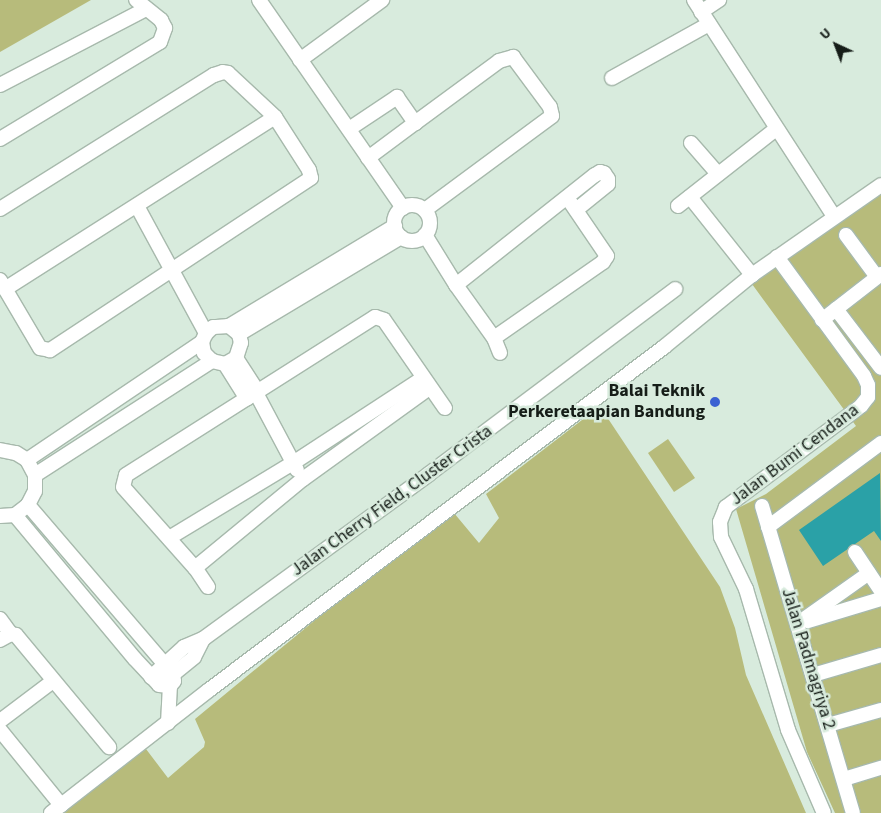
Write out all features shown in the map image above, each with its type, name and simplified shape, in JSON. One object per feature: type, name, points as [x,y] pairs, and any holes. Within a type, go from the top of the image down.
[{"type":"street","points":[[259,0],[403,208]]},
{"type":"street","points":[[300,60],[382,0]]},
{"type":"street","points":[[612,78],[719,0]]},
{"type":"street","points":[[0,85],[141,5],[161,20],[165,28],[160,42],[0,139]]},
{"type":"street","points":[[701,12],[834,216]]},
{"type":"street","points":[[368,158],[499,61],[513,57],[553,112],[552,116],[425,210]]},
{"type":"street","points":[[0,209],[214,75],[228,73],[274,117],[309,170],[311,178],[58,345],[45,351],[40,348],[3,284],[136,206],[274,117]]},
{"type":"street","points":[[348,129],[397,97],[415,123]]},
{"type":"street","points":[[678,206],[776,129]]},
{"type":"street","points":[[691,143],[718,174]]},
{"type":"street","points":[[456,285],[600,172],[604,173],[608,179],[608,184],[576,210]]},
{"type":"street","points":[[0,730],[56,809],[664,347],[752,275],[881,185]]},
{"type":"street","points":[[690,197],[752,275]]},
{"type":"street","points":[[494,338],[603,262],[606,256],[568,198]]},
{"type":"street","points":[[414,205],[425,210],[430,223],[424,236],[413,240],[398,231],[397,213],[403,208],[414,205]]},
{"type":"street","points":[[136,206],[172,270],[204,337],[204,353],[224,361],[254,394],[303,479]]},
{"type":"street","points":[[234,330],[398,231]]},
{"type":"street","points":[[822,320],[879,275],[846,235]]},
{"type":"street","points":[[424,236],[494,338],[500,352]]},
{"type":"street","name":"Jalan Bumi Cendana","points":[[777,257],[864,376],[868,385],[868,397],[861,406],[726,507],[720,522],[721,537],[746,588],[788,730],[824,813]]},
{"type":"street","name":"Jalan Cherry Field, Cluster Crista","points":[[164,677],[184,648],[203,639],[429,474],[675,289]]},
{"type":"street","points":[[836,309],[876,349],[881,368]]},
{"type":"street","points":[[208,587],[195,568],[123,487],[126,475],[375,317],[384,320],[426,383],[446,408]]},
{"type":"street","points":[[27,460],[204,337],[213,327],[221,325],[234,330],[240,343],[224,361],[35,475]]},
{"type":"street","points":[[169,538],[426,383]]},
{"type":"street","points":[[195,568],[303,479],[426,383]]},
{"type":"street","points":[[55,441],[65,456]]},
{"type":"street","points":[[768,527],[881,443]]},
{"type":"street","points":[[0,450],[16,453],[27,460],[35,475],[35,491],[28,504],[15,515],[0,516]]},
{"type":"street","points":[[28,504],[164,677],[168,723]]},
{"type":"street","name":"Jalan Padmagriya 2","points":[[762,506],[854,813]]},
{"type":"street","points":[[15,515],[164,677]]},
{"type":"street","points":[[855,552],[881,591]]},
{"type":"street","points":[[797,624],[869,572]]},
{"type":"street","points":[[797,624],[881,599]]},
{"type":"street","points":[[0,619],[6,637],[16,635],[52,681],[109,747]]},
{"type":"street","points":[[813,675],[881,655]]},
{"type":"street","points":[[0,721],[52,681]]},
{"type":"street","points":[[828,725],[881,710]]},
{"type":"street","points":[[844,779],[881,768]]},
{"type":"green space","points":[[0,0],[91,0],[0,52]]},
{"type":"green space","points":[[881,194],[881,813],[835,813],[807,752],[736,509],[766,494],[856,426],[752,284],[840,220]]},
{"type":"green space","points":[[601,408],[720,587],[735,628],[746,675],[806,813],[62,813],[146,749],[168,778],[204,747],[205,742],[195,719],[348,593],[454,513],[479,543],[499,518],[486,494],[595,410]]},
{"type":"green space","points":[[668,439],[695,478],[674,492],[648,453]]},
{"type":"water","points":[[880,473],[881,541],[874,531],[823,566],[799,530]]},
{"type":"place","name":"Balai Teknik Perkeretaapian Bandung","points":[[715,402]]}]
